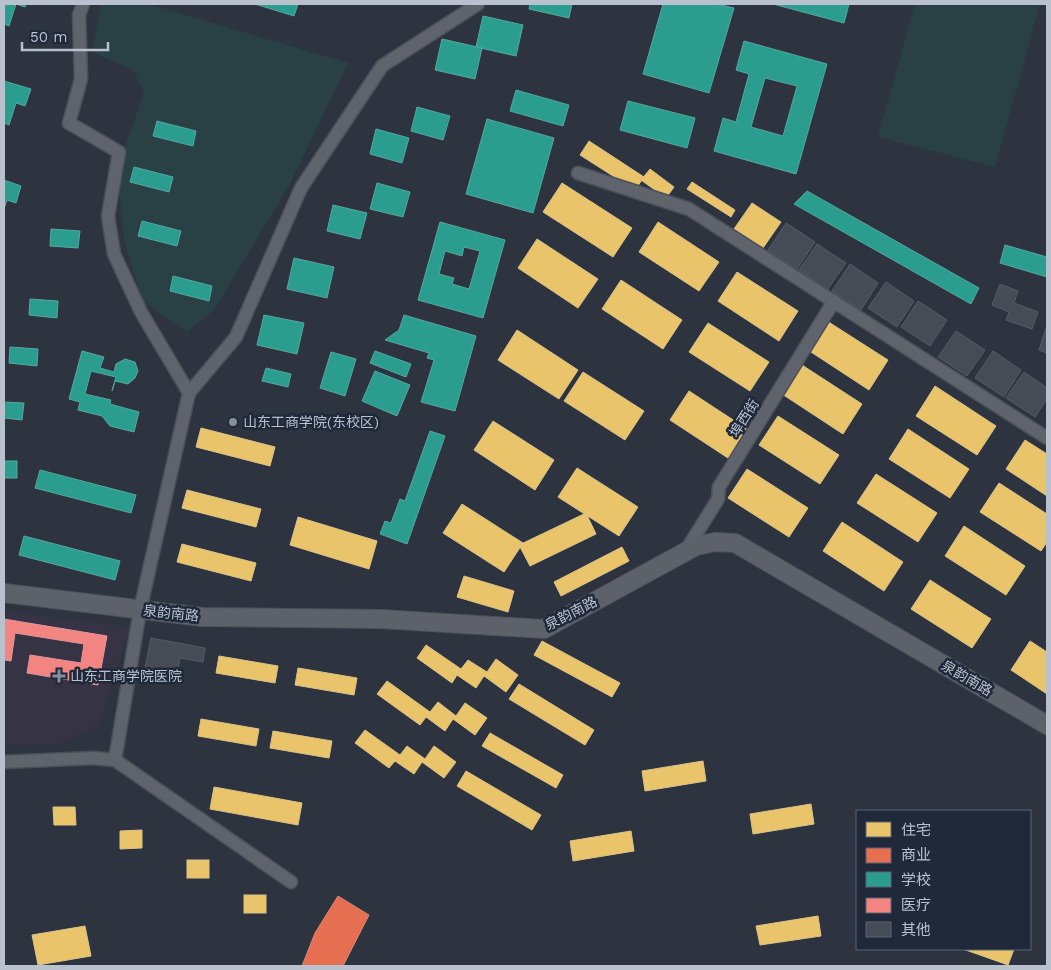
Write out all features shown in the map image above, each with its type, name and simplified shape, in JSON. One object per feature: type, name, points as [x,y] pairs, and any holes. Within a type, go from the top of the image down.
[{"type":"street","points":[[83,4],[79,15],[81,79],[69,123],[119,152],[108,216],[114,254],[141,312],[189,394]]},
{"type":"street","points":[[115,760],[140,610],[189,394],[236,337],[301,188],[382,66],[478,4]]},
{"type":"street","points":[[578,173],[689,209],[1047,438]]},
{"type":"street","name":"埠西街","points":[[686,552],[718,499],[719,487],[834,302]]},
{"type":"street","name":"泉韵南路","points":[[4,593],[202,617],[381,619],[544,629],[696,546],[715,542],[735,543],[1047,725]]},
{"type":"street","points":[[4,762],[93,758],[115,760],[291,882]]},
{"type":"shaded area","name":"山东工商学院医院","points":[[4,611],[130,627],[99,725],[55,745],[4,746]]},
{"type":"green space","points":[[101,4],[148,4],[348,63],[290,184],[214,310],[187,332],[142,300],[124,240],[119,189],[126,144],[144,93],[133,70],[92,52]]},
{"type":"green space","points":[[915,4],[1040,4],[995,167],[878,137]]},
{"type":"building: 住宅","points":[[589,141],[644,177],[635,190],[580,155]]},
{"type":"building: 住宅","points":[[650,169],[674,187],[666,198],[641,180]]},
{"type":"building: 住宅","points":[[692,182],[735,210],[731,217],[687,189]]},
{"type":"building: 住宅","points":[[562,183],[632,228],[613,257],[543,212]]},
{"type":"building: 住宅","points":[[752,203],[781,222],[763,248],[734,229]]},
{"type":"building: 住宅","points":[[658,222],[719,262],[699,291],[639,252]]},
{"type":"building: 住宅","points":[[537,239],[598,279],[578,308],[518,268]]},
{"type":"building: 住宅","points":[[737,272],[798,311],[779,341],[718,301]]},
{"type":"building: 住宅","points":[[621,280],[682,320],[663,349],[602,309]]},
{"type":"building: 住宅","points":[[827,321],[888,360],[869,390],[808,350]]},
{"type":"building: 住宅","points":[[708,323],[769,362],[750,391],[689,352]]},
{"type":"building: 住宅","points":[[517,330],[578,370],[559,399],[498,360]]},
{"type":"building: 住宅","points":[[802,365],[862,404],[843,434],[782,394]]},
{"type":"building: 住宅","points":[[583,372],[644,411],[625,440],[564,401]]},
{"type":"building: 住宅","points":[[935,386],[996,426],[977,455],[916,416]]},
{"type":"building: 住宅","points":[[689,391],[750,431],[731,460],[670,420]]},
{"type":"building: 住宅","points":[[778,416],[839,455],[820,484],[759,445]]},
{"type":"building: 住宅","points":[[493,421],[554,460],[535,490],[474,450]]},
{"type":"building: 住宅","points":[[201,428],[275,447],[270,466],[196,447]]},
{"type":"building: 住宅","points":[[908,429],[969,469],[950,498],[889,459]]},
{"type":"building: 住宅","points":[[1025,440],[1047,454],[1047,496],[1006,469]]},
{"type":"building: 住宅","points":[[577,468],[638,507],[619,536],[558,497]]},
{"type":"building: 住宅","points":[[747,469],[808,508],[789,537],[728,498]]},
{"type":"building: 住宅","points":[[876,474],[937,513],[918,542],[857,503]]},
{"type":"building: 住宅","points":[[999,483],[1047,514],[1047,542],[1041,551],[980,512]]},
{"type":"building: 住宅","points":[[187,490],[261,509],[256,527],[182,508]]},
{"type":"building: 住宅","points":[[462,504],[523,543],[504,572],[443,533]]},
{"type":"building: 住宅","points":[[586,513],[596,534],[530,566],[519,545]]},
{"type":"building: 住宅","points":[[298,517],[377,541],[369,569],[290,545]]},
{"type":"building: 住宅","points":[[842,522],[903,562],[884,591],[823,551]]},
{"type":"building: 住宅","points":[[964,526],[1025,566],[1006,595],[945,556]]},
{"type":"building: 住宅","points":[[182,544],[256,563],[251,581],[177,562]]},
{"type":"building: 住宅","points":[[622,547],[629,561],[561,596],[554,582]]},
{"type":"building: 住宅","points":[[464,576],[514,591],[508,612],[457,597]]},
{"type":"building: 住宅","points":[[930,580],[991,619],[972,648],[911,609]]},
{"type":"building: 住宅","points":[[542,641],[620,683],[612,697],[534,655]]},
{"type":"building: 住宅","points":[[1030,641],[1047,652],[1047,694],[1011,670]]},
{"type":"building: 住宅","points":[[426,645],[461,669],[468,660],[487,672],[496,659],[518,675],[506,692],[484,676],[476,688],[457,675],[452,683],[417,658]]},
{"type":"building: 住宅","points":[[219,656],[278,666],[275,683],[216,673]]},
{"type":"building: 住宅","points":[[298,668],[357,678],[354,695],[295,685]]},
{"type":"building: 住宅","points":[[387,681],[430,712],[438,702],[456,716],[465,703],[487,718],[475,735],[453,719],[445,731],[426,717],[420,725],[377,694]]},
{"type":"building: 住宅","points":[[519,684],[594,730],[585,745],[509,699]]},
{"type":"building: 住宅","points":[[201,719],[259,729],[256,746],[198,736]]},
{"type":"building: 住宅","points":[[365,730],[400,755],[407,746],[425,759],[434,746],[456,762],[444,778],[422,762],[414,774],[395,761],[389,768],[355,743]]},
{"type":"building: 住宅","points":[[273,731],[332,741],[329,758],[270,748]]},
{"type":"building: 住宅","points":[[490,733],[563,775],[556,788],[482,746]]},
{"type":"building: 住宅","points":[[703,761],[706,781],[645,791],[642,771]]},
{"type":"building: 住宅","points":[[466,771],[541,815],[532,830],[457,786]]},
{"type":"building: 住宅","points":[[214,787],[302,803],[298,825],[210,809]]},
{"type":"building: 住宅","points":[[811,804],[814,824],[753,834],[750,814]]},
{"type":"building: 住宅","points":[[53,807],[75,807],[76,825],[54,825]]},
{"type":"building: 住宅","points":[[142,830],[142,848],[120,849],[120,831]]},
{"type":"building: 住宅","points":[[631,831],[634,851],[573,861],[570,841]]},
{"type":"building: 住宅","points":[[187,860],[209,860],[209,878],[187,878]]},
{"type":"building: 住宅","points":[[244,895],[266,895],[266,913],[244,913]]},
{"type":"building: 住宅","points":[[818,916],[821,936],[760,945],[756,926]]},
{"type":"building: 住宅","points":[[85,926],[91,956],[38,965],[32,935]]},
{"type":"building: 住宅","points":[[966,950],[1014,950],[1008,965]]},
{"type":"building: 商业","points":[[338,896],[369,915],[343,966],[302,966],[315,933]]},
{"type":"building: 学校","points":[[4,4],[16,4],[9,26],[4,24]]},
{"type":"building: 学校","points":[[255,4],[298,4],[294,16]]},
{"type":"building: 学校","points":[[530,4],[572,4],[569,18],[529,9]]},
{"type":"building: 学校","points":[[663,4],[717,4],[734,8],[709,93],[643,74]]},
{"type":"building: 学校","points":[[773,4],[849,4],[844,23]]},
{"type":"building: 学校","points":[[483,16],[523,25],[516,56],[476,47]]},
{"type":"building: 学校","points":[[442,39],[482,48],[475,79],[435,70]]},
{"type":"building: 学校","points":[[744,41],[827,64],[796,174],[714,151],[723,118],[736,122],[749,74],[736,70]],"holes":[[[765,78],[797,86],[783,136],[751,127]]]},
{"type":"building: 学校","points":[[4,81],[31,89],[25,106],[16,103],[9,125],[4,123]]},
{"type":"building: 学校","points":[[516,90],[569,105],[563,126],[510,111]]},
{"type":"building: 学校","points":[[628,101],[695,118],[687,148],[620,130]]},
{"type":"building: 学校","points":[[417,107],[450,116],[443,140],[411,131]]},
{"type":"building: 学校","points":[[487,119],[554,138],[533,213],[466,194]]},
{"type":"building: 学校","points":[[157,121],[196,131],[193,146],[153,136]]},
{"type":"building: 学校","points":[[376,129],[409,138],[402,163],[370,154]]},
{"type":"building: 学校","points":[[134,167],[173,177],[169,192],[130,182]]},
{"type":"building: 学校","points":[[4,180],[21,186],[16,203],[7,200],[4,209]]},
{"type":"building: 学校","points":[[377,183],[410,192],[403,217],[370,209]]},
{"type":"building: 学校","points":[[807,191],[979,288],[971,304],[794,204]]},
{"type":"building: 学校","points":[[333,205],[367,213],[360,239],[327,231]]},
{"type":"building: 学校","points":[[142,221],[181,231],[177,246],[138,236]]},
{"type":"building: 学校","points":[[440,222],[505,240],[483,318],[418,300]],"holes":[[[464,247],[480,251],[469,289],[452,284],[454,278],[439,274],[445,251],[462,256]]]},
{"type":"building: 学校","points":[[51,229],[80,231],[78,248],[50,246]]},
{"type":"building: 学校","points":[[1005,245],[1047,257],[1047,277],[1000,263]]},
{"type":"building: 学校","points":[[294,258],[334,267],[327,298],[287,289]]},
{"type":"building: 学校","points":[[173,276],[212,286],[209,301],[170,291]]},
{"type":"building: 学校","points":[[30,299],[58,301],[57,318],[29,315]]},
{"type":"building: 学校","points":[[264,315],[304,323],[297,354],[257,345]]},
{"type":"building: 学校","points":[[404,315],[476,336],[455,411],[421,402],[434,360],[427,358],[429,353],[385,340],[399,330]]},
{"type":"building: 学校","points":[[10,347],[38,349],[37,366],[9,363]]},
{"type":"building: 学校","points":[[82,351],[104,357],[100,368],[114,372],[116,364],[125,359],[135,362],[138,371],[135,378],[128,384],[115,381],[112,391],[116,377],[91,371],[85,394],[111,400],[110,404],[139,412],[134,432],[110,426],[102,416],[78,410],[80,402],[69,399]]},
{"type":"building: 学校","points":[[375,351],[411,364],[406,377],[370,363]]},
{"type":"building: 学校","points":[[331,352],[356,359],[345,396],[320,388]]},
{"type":"building: 学校","points":[[266,368],[291,374],[288,387],[262,381]]},
{"type":"building: 学校","points":[[375,371],[410,385],[397,416],[362,401]]},
{"type":"building: 学校","points":[[4,402],[24,403],[22,420],[4,418]]},
{"type":"building: 学校","points":[[430,431],[445,436],[407,544],[380,534],[385,521],[391,523],[400,499],[405,501]]},
{"type":"building: 学校","points":[[4,461],[17,461],[17,478],[4,478]]},
{"type":"building: 学校","points":[[40,470],[136,495],[131,513],[35,488]]},
{"type":"building: 学校","points":[[24,536],[120,561],[115,580],[19,555]]},
{"type":"building: 医疗","points":[[4,619],[107,636],[98,685],[27,673],[30,655],[81,663],[84,644],[15,633],[11,661],[4,660]]},
{"type":"building: 其他","points":[[786,223],[815,242],[797,269],[768,250]]},
{"type":"building: 其他","points":[[817,244],[846,263],[828,289],[799,270]]},
{"type":"building: 其他","points":[[850,264],[878,283],[861,310],[832,291]]},
{"type":"building: 其他","points":[[886,282],[914,301],[897,327],[868,308]]},
{"type":"building: 其他","points":[[1000,284],[1018,291],[1014,303],[1038,312],[1032,329],[1006,320],[1009,312],[992,305]]},
{"type":"building: 其他","points":[[918,301],[947,320],[930,346],[901,327]]},
{"type":"building: 其他","points":[[1047,328],[1047,353],[1039,350]]},
{"type":"building: 其他","points":[[956,331],[985,350],[967,376],[938,357]]},
{"type":"building: 其他","points":[[993,351],[1021,370],[1004,397],[975,378]]},
{"type":"building: 其他","points":[[1024,372],[1047,388],[1047,399],[1035,417],[1006,398]]},
{"type":"building: 其他","points":[[151,638],[205,648],[203,662],[180,658],[177,674],[145,668]]},
{"type":"place","name":"山东工商学院(东校区)","points":[[233,422]]},
{"type":"place","name":"山东工商学院医院","points":[[59,676]]}]
